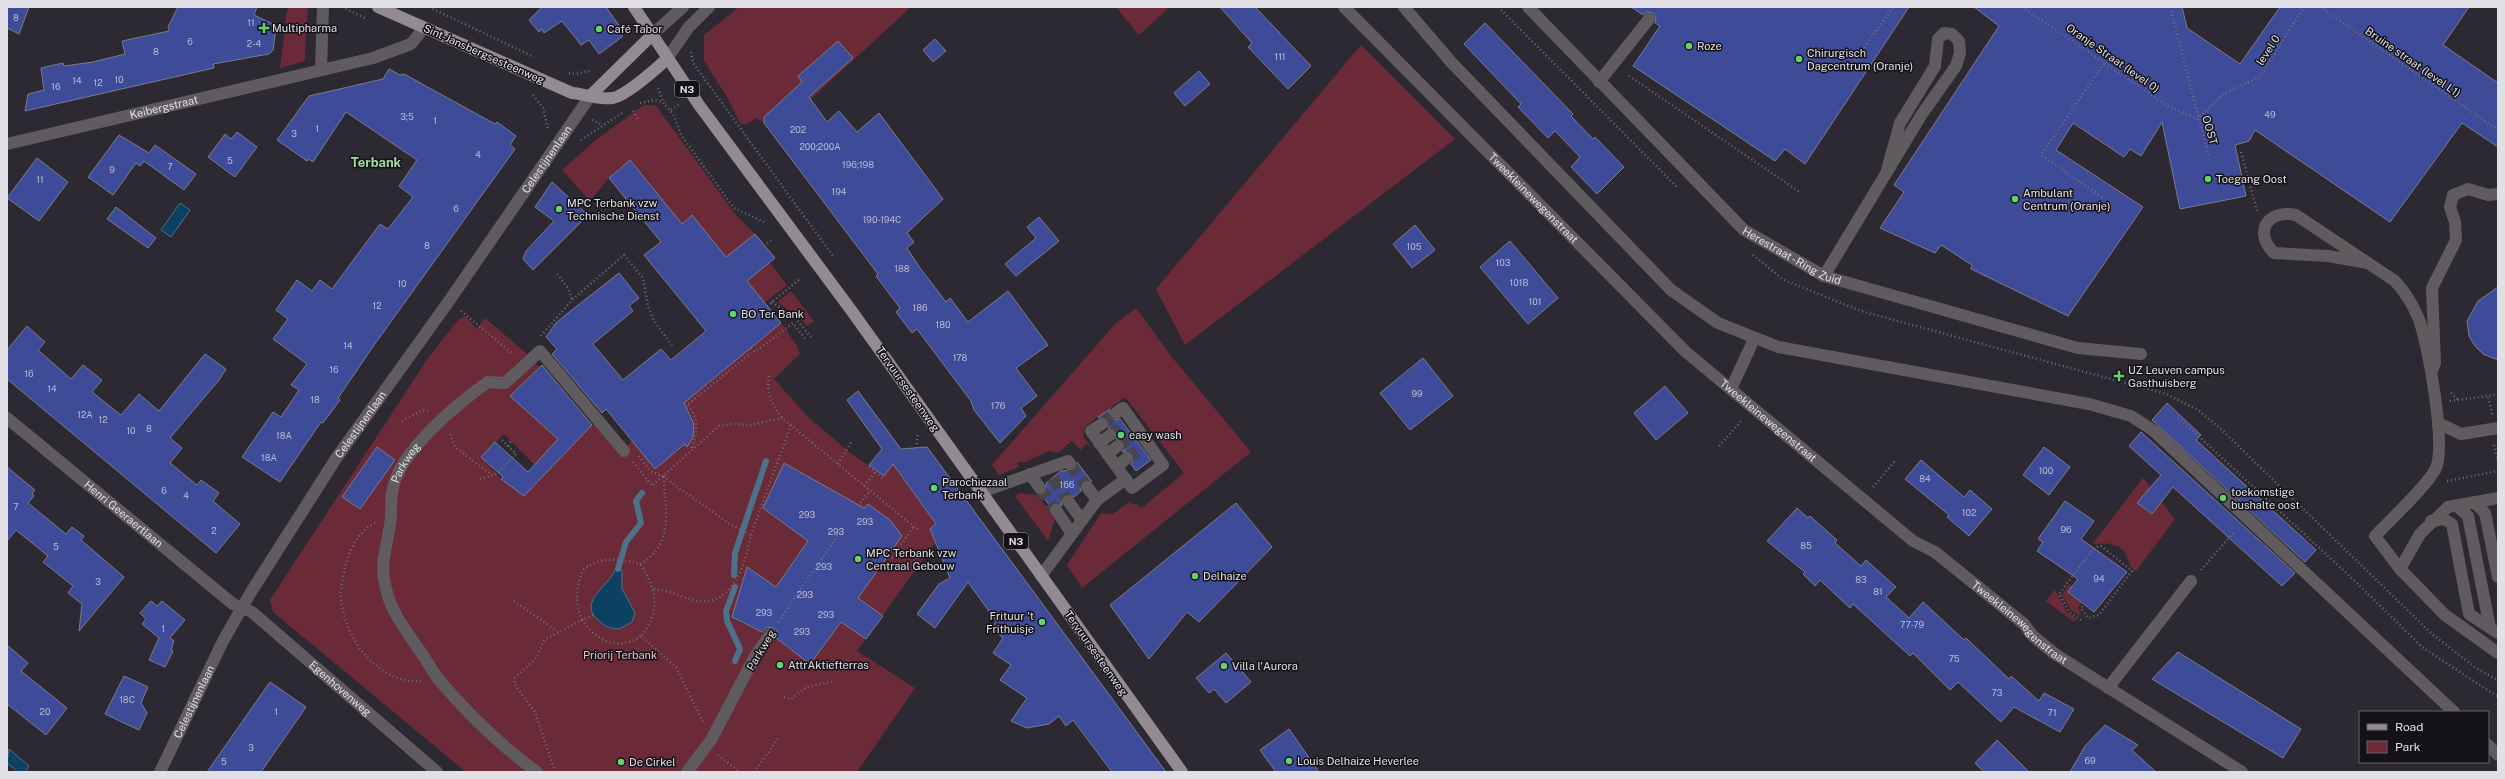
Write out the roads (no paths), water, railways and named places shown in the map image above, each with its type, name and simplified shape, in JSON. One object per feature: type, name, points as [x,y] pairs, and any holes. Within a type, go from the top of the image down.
[{"type":"main road","name":"Sint-Jansbergsesteenweg","points":[[378,7],[572,93],[603,98],[614,98],[651,73],[667,60]]},
{"type":"main road","name":"Tervuursesteenweg","points":[[634,7],[653,34],[667,60],[851,310],[1182,772]]},
{"type":"main road","points":[[590,95],[653,34]]},
{"type":"street","points":[[321,70],[323,7]]},
{"type":"street","points":[[653,34],[683,7]]},
{"type":"street","points":[[667,60],[688,28],[709,7]]},
{"type":"street","name":"Tweekleinewegenstraat","points":[[1344,7],[1686,352],[1731,388],[1752,409],[1863,498],[1913,541],[1935,552],[2000,604],[2055,654],[2242,772]]},
{"type":"street","points":[[1404,7],[1451,62],[1671,290],[1718,322],[1754,339],[1801,352],[2089,404],[2119,412],[2137,420],[2154,431],[2453,711]]},
{"type":"street","name":"Herestraat - Ring Zuid","points":[[1528,7],[1744,230],[1824,276],[2078,348],[2141,354]]},
{"type":"street","points":[[1599,82],[1649,19]]},
{"type":"street","name":"Keibergstraat","points":[[7,144],[373,58],[411,44],[424,28]]},
{"type":"street","points":[[1824,276],[1922,114],[1956,66],[1960,53],[1959,41],[1952,34],[1944,34],[1938,38],[1935,66],[1900,123],[1887,170]]},
{"type":"street","name":"Celestijnenlaan","points":[[160,772],[223,641],[242,608],[337,457],[458,288],[590,95]]},
{"type":"street","points":[[2430,372],[2435,363],[2432,288],[2456,240],[2455,222],[2450,207],[2453,196],[2468,189],[2488,195],[2498,194]]},
{"type":"street","points":[[2368,263],[2328,256],[2274,253],[2268,247],[2263,235],[2266,224],[2274,215],[2284,213],[2296,215],[2368,263],[2395,281],[2408,296],[2418,318],[2430,372],[2438,423],[2439,447],[2436,468],[2375,536],[2400,569],[2445,615],[2498,653]]},
{"type":"street","points":[[1731,388],[1754,339]]},
{"type":"street","name":"Parkweg","points":[[537,772],[496,741],[439,680],[404,628],[390,602],[384,584],[384,545],[390,525],[393,488],[404,461],[447,414],[488,382],[506,383],[540,351],[624,451]]},
{"type":"street","points":[[1102,424],[1091,431],[1132,488],[1163,465],[1144,446],[1128,423],[1123,408],[1116,413]]},
{"type":"street","name":"Henri Geeraertlaan","points":[[7,418],[225,598],[242,608]]},
{"type":"street","points":[[2438,423],[2461,434],[2498,428]]},
{"type":"street","points":[[1100,443],[1110,435]]},
{"type":"street","points":[[1107,454],[1118,446]]},
{"type":"street","points":[[1117,466],[1127,458]]},
{"type":"street","points":[[981,492],[1030,474],[1052,472],[1068,460],[1070,464]]},
{"type":"street","points":[[1030,474],[1040,488]]},
{"type":"street","points":[[1041,576],[1096,500],[1126,479]]},
{"type":"street","points":[[1087,487],[1096,500]]},
{"type":"street","points":[[1071,499],[1084,517]]},
{"type":"street","points":[[2400,569],[2407,554],[2432,521],[2448,507],[2496,500]]},
{"type":"street","points":[[2474,502],[2485,513],[2498,577]]},
{"type":"street","points":[[2457,506],[2468,516],[2494,630]]},
{"type":"street","points":[[1056,510],[1072,534]]},
{"type":"street","points":[[2432,521],[2444,519],[2452,524],[2469,614],[2494,630]]},
{"type":"street","points":[[2108,688],[2191,581]]},
{"type":"street","name":"Egenhovenweg","points":[[242,608],[252,612],[437,772]]},
{"type":"street","name":"Parkweg","points":[[687,772],[709,743],[754,658],[770,634]]},
{"type":"street","points":[[2489,746],[2498,755]]},
{"type":"water","points":[[180,203],[190,210],[171,237],[161,230]]},
{"type":"water","points":[[615,570],[622,570],[622,589],[635,613],[632,622],[619,629],[610,628],[597,619],[592,612],[591,606],[597,593]]},
{"type":"water","points":[[9,749],[29,766],[25,772],[18,772],[7,763]]},
{"type":"waterway","points":[[734,575],[735,553],[766,461]]},
{"type":"waterway","points":[[618,569],[626,542],[641,523],[636,501],[642,493]]},
{"type":"waterway","points":[[735,587],[726,611],[727,621],[740,649],[735,661]]},
{"type":"tunnel","points":[[1102,424],[1116,413]]},
{"type":"tunnel","points":[[1110,435],[1125,425]]},
{"type":"tunnel","points":[[1118,446],[1133,436]]},
{"type":"tunnel","points":[[1127,458],[1141,448]]},
{"type":"tunnel","points":[[1070,464],[1087,487]]},
{"type":"tunnel","points":[[1053,478],[1068,501]]},
{"type":"tunnel","points":[[1040,488],[1056,510]]},
{"type":"place","name":"Multipharma","points":[[264,28]]},
{"type":"place","name":"Café Tabor","points":[[599,29]]},
{"type":"place","name":"Roze","points":[[1689,46]]},
{"type":"place","name":"Chirurgisch Dagcentrum (Oranje)","points":[[1799,59]]},
{"type":"place","name":"Toegang Oost","points":[[2208,179]]},
{"type":"place","name":"Ambulant Centrum (Oranje)","points":[[2015,199]]},
{"type":"place","name":"MPC Terbank vzw Technische Dienst","points":[[559,209]]},
{"type":"place","name":"BO Ter Bank","points":[[733,314]]},
{"type":"place","name":"UZ Leuven campus Gasthuisberg","points":[[2119,376]]},
{"type":"place","name":"easy wash","points":[[1121,435]]},
{"type":"place","name":"Parochiezaal Terbank","points":[[934,488]]},
{"type":"place","name":"toekomstige bushalte oost","points":[[2223,498]]},
{"type":"place","name":"MPC Terbank vzw Centraal Gebouw","points":[[858,559]]},
{"type":"place","name":"Delhaize","points":[[1195,576]]},
{"type":"place","name":"Frituur 't Frithuisje","points":[[1042,622]]},
{"type":"place","name":"AttrAktiefterras","points":[[780,665]]},
{"type":"place","name":"Villa l'Aurora","points":[[1224,666]]},
{"type":"place","name":"Louis Delhaize Heverlee","points":[[1289,761]]},
{"type":"place","name":"De Cirkel","points":[[621,762]]},
{"type":"district","name":"Terbank","points":[[376,162]]},
{"type":"park label","name":"Priorij Terbank","points":[[620,655]]}]
